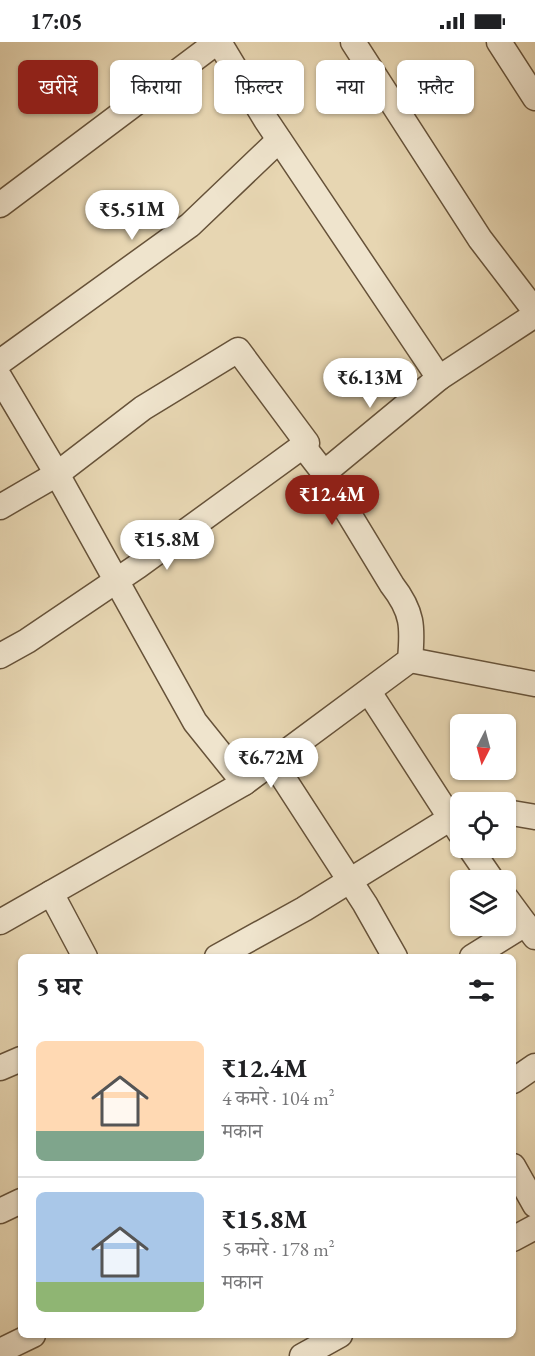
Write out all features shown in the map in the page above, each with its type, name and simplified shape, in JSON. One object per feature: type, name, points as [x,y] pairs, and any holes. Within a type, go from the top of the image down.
[{"type":"street","points":[[0,205],[218,42],[279,140],[440,378]]},
{"type":"street","points":[[324,473],[440,378],[535,313],[480,239],[353,42]]},
{"type":"street","points":[[499,42],[535,98]]},
{"type":"street","points":[[0,362],[190,225],[279,140]]},
{"type":"street","points":[[0,507],[57,474],[143,408],[238,350],[307,443],[116,581],[27,641],[0,656]]},
{"type":"street","points":[[0,378],[57,474],[195,722],[244,783]]},
{"type":"street","points":[[303,446],[324,473],[404,601],[413,629],[411,660]]},
{"type":"street","points":[[0,922],[244,783],[411,660],[535,684]]},
{"type":"street","points":[[369,692],[450,810]]},
{"type":"street","points":[[273,762],[350,881],[392,954]]},
{"type":"street","points":[[516,814],[535,817]]},
{"type":"street","points":[[222,954],[304,909],[450,816]]},
{"type":"street","points":[[51,893],[83,954]]},
{"type":"street","points":[[479,954],[530,931],[516,912]]},
{"type":"street","points":[[0,1068],[18,1060]]},
{"type":"street","points":[[516,1079],[535,1066]]},
{"type":"street","points":[[516,1171],[535,1205]]},
{"type":"street","points":[[0,1211],[18,1202]]},
{"type":"street","points":[[516,1237],[535,1227]]},
{"type":"street","points":[[0,1351],[27,1338]]},
{"type":"street","points":[[301,1348],[331,1338]]}]
